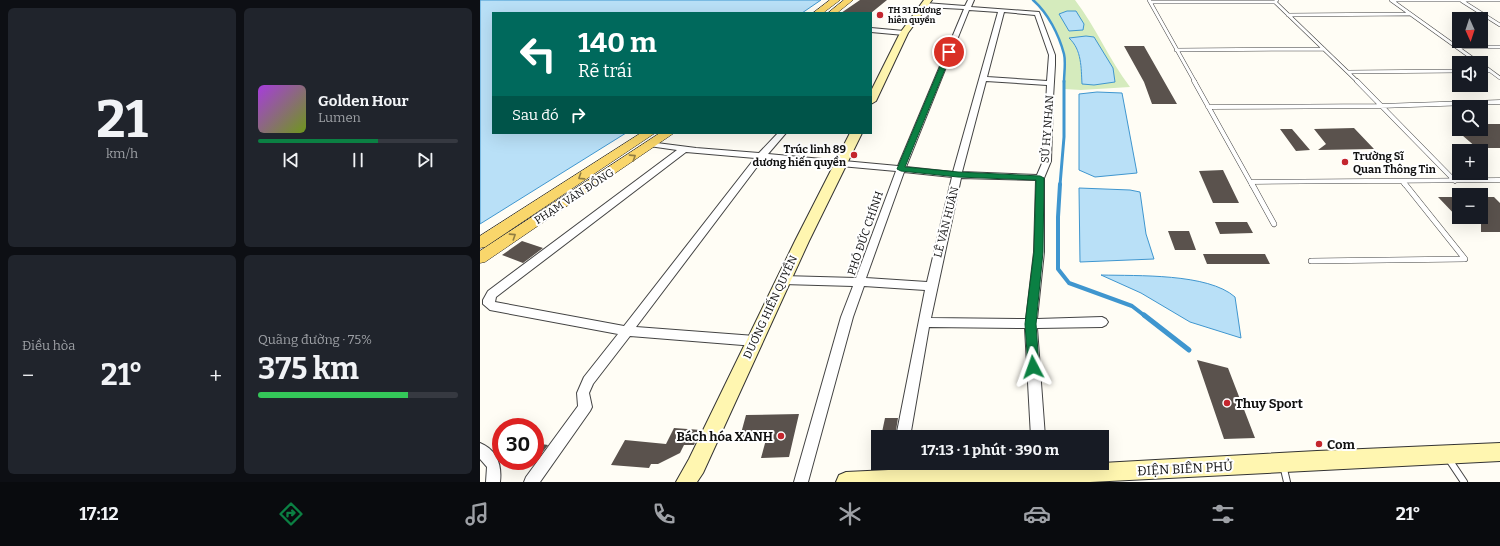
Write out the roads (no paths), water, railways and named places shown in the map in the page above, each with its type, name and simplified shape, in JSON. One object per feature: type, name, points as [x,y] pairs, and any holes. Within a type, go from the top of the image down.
[{"type":"main road","points":[[818,12],[836,0]]},
{"type":"main road","points":[[833,12],[849,0]]},
{"type":"main road","name":"PHẠM VĂN ĐỒNG","points":[[480,243],[646,139],[664,134]]},
{"type":"main road","name":"PHẠM VĂN ĐỒNG","points":[[480,258],[646,139]]},
{"type":"street","points":[[872,99],[904,33],[926,2],[969,4],[1001,11]]},
{"type":"street","name":"PHÓ ĐỨC CHÍNH","points":[[801,482],[847,317],[901,169],[969,4]]},
{"type":"street","name":"SỬ HY NHAN","points":[[1001,11],[1037,13],[1052,55],[1047,161],[1040,178],[1039,252],[1031,324],[1038,430]]},
{"type":"street","name":"LÊ VĂN HUÂN","points":[[904,430],[931,286],[950,201],[1001,11]]},
{"type":"street","points":[[872,32],[904,33]]},
{"type":"street","points":[[982,80],[1051,83]]},
{"type":"street","points":[[531,482],[585,407],[583,392],[588,381],[628,331],[761,156],[781,134]]},
{"type":"street","name":"DUƠNG HIẾN QUYỀN","points":[[686,482],[696,466],[783,280],[855,134]]},
{"type":"street","points":[[646,139],[684,149],[841,162],[958,175],[1040,178]]},
{"type":"street","points":[[684,149],[492,294],[484,303],[494,307],[628,331],[755,341]]},
{"type":"street","points":[[783,280],[931,286]]},
{"type":"street","points":[[924,322],[1031,324],[1102,322]]},
{"type":"street","points":[[480,450],[492,459],[494,473],[493,482]]},
{"type":"street","name":"ĐIỆN BIÊN PHỦ","points":[[1048,470],[1107,477],[1283,462],[1500,452]]},
{"type":"street","name":"ĐIỆN BIÊN PHỦ","points":[[858,482],[897,471],[973,479],[1033,470]]},
{"type":"lane","points":[[1392,0],[1500,0]]},
{"type":"lane","points":[[1392,0],[1452,44]]},
{"type":"lane","points":[[1461,0],[1500,25]]},
{"type":"lane","points":[[1274,224],[1150,1],[1276,1],[1288,15],[1348,72],[1455,181]]},
{"type":"lane","points":[[1288,15],[1410,14]]},
{"type":"lane","points":[[1488,47],[1500,47]]},
{"type":"lane","points":[[1458,48],[1469,56]]},
{"type":"lane","points":[[1176,50],[1324,50]]},
{"type":"lane","points":[[1348,72],[1452,71]]},
{"type":"lane","points":[[1490,71],[1500,78]]},
{"type":"lane","points":[[1208,107],[1380,106],[1500,102]]},
{"type":"lane","points":[[1251,182],[1498,180],[1500,184]]},
{"type":"lane","points":[[1311,261],[1465,259],[1402,181]]},
{"type":"lane","points":[[1445,454],[1464,482]]},
{"type":"lane","points":[[1283,462],[1287,482]]},
{"type":"water","points":[[480,0],[821,0],[803,12],[492,12],[492,134],[624,134],[480,224]]},
{"type":"water","points":[[1067,11],[1076,11],[1084,24],[1083,30],[1069,31],[1059,14]]},
{"type":"water","points":[[1086,36],[1094,37],[1113,68],[1115,82],[1094,85],[1082,84],[1079,54],[1069,38]]},
{"type":"water","points":[[1097,92],[1122,93],[1137,173],[1095,177],[1079,170],[1079,94]]},
{"type":"water","points":[[1079,188],[1130,190],[1140,192],[1146,234],[1154,259],[1080,262]]},
{"type":"water","points":[[1101,275],[1171,277],[1208,284],[1223,289],[1235,297],[1241,338],[1190,322],[1141,293]]},
{"type":"waterway","points":[[1033,0],[1048,18],[1059,39],[1065,57],[1064,82]]},
{"type":"waterway","points":[[1060,185],[1064,137],[1064,82]]},
{"type":"waterway","points":[[1060,184],[1058,217],[1058,269],[1069,283],[1132,306],[1145,316]]},
{"type":"waterway","points":[[1144,315],[1189,350]]},
{"type":"place","name":"TH 31 Dương hiên quyền","points":[[880,15]]},
{"type":"place","name":"Trúc linh 89 dương hiến quyền","points":[[854,155]]},
{"type":"place","name":"Trường Sĩ Quan Thông Tin","points":[[1345,162]]},
{"type":"place","name":"Thuy Sport","points":[[1227,403]]},
{"type":"place","name":"Bách hóa XANH","points":[[781,436]]},
{"type":"place","name":"Com","points":[[1319,444]]}]
